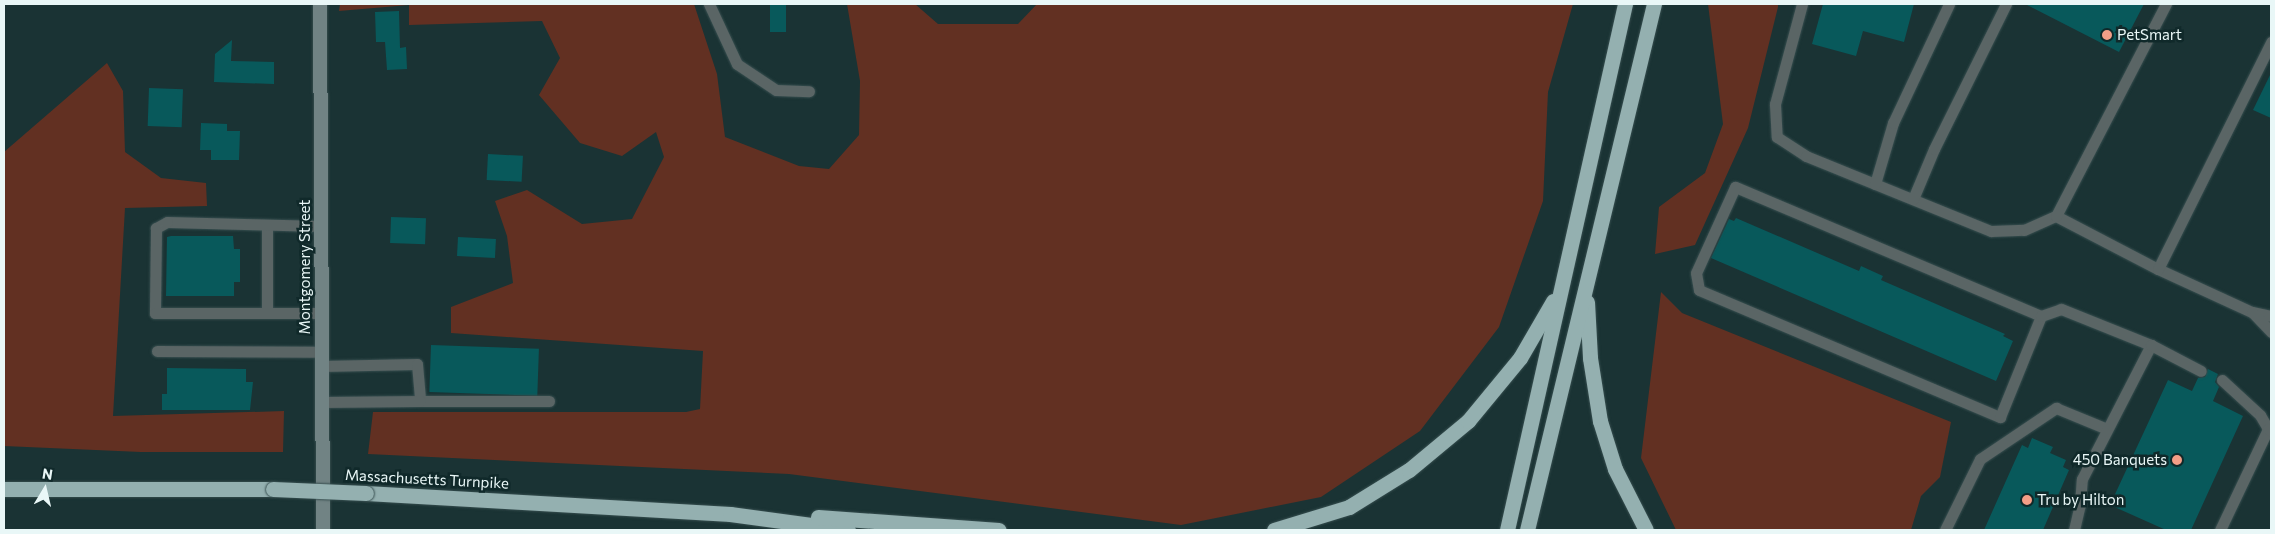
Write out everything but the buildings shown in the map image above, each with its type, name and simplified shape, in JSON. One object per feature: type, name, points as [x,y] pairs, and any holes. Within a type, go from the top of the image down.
[{"type":"highway","points":[[1507,530],[1625,4]]},
{"type":"highway","points":[[1527,530],[1654,4]]},
{"type":"highway","points":[[1586,286],[1590,358],[1600,421],[1616,469],[1646,530]]},
{"type":"highway","points":[[1274,530],[1349,507],[1409,470],[1460,428],[1520,358],[1560,289]]},
{"type":"highway","name":"Massachusetts Turnpike","points":[[4,489],[273,489],[366,493],[730,514],[848,530]]},
{"type":"highway","points":[[730,514],[908,521],[999,530]]},
{"type":"main road","name":"Montgomery Street","points":[[320,4],[323,530]]},
{"type":"lane","points":[[708,4],[737,64],[776,90],[809,91]]},
{"type":"lane","points":[[1802,4],[1775,104],[1777,137],[1806,156],[1991,231],[2024,230],[2056,216],[2166,4]]},
{"type":"lane","points":[[1875,184],[1892,123],[1949,4]]},
{"type":"lane","points":[[1913,199],[1934,149],[2006,4]]},
{"type":"lane","points":[[2158,269],[2271,42]]},
{"type":"lane","points":[[2040,316],[2000,417],[1699,290],[1696,273],[1735,187],[2040,316],[2061,309],[2151,345],[2201,371]]},
{"type":"lane","points":[[2056,216],[2158,269],[2252,312],[2271,316]]},
{"type":"lane","points":[[321,226],[167,222],[156,228],[155,313],[267,311],[321,313]]},
{"type":"lane","points":[[267,226],[267,311]]},
{"type":"lane","points":[[2252,312],[2271,332]]},
{"type":"lane","points":[[2074,530],[2080,505],[2082,479],[2151,345]]},
{"type":"lane","points":[[157,351],[417,364],[420,401]]},
{"type":"lane","points":[[2220,530],[2269,430],[2260,415],[2222,380]]},
{"type":"lane","points":[[322,402],[549,401]]},
{"type":"lane","points":[[1945,530],[1980,459],[2056,408],[2107,430]]},
{"type":"shaded area","points":[[340,4],[694,4],[717,74],[725,137],[799,166],[829,169],[859,135],[860,81],[847,4],[915,4],[938,24],[1018,24],[1037,4],[1573,4],[1548,92],[1543,201],[1499,327],[1420,431],[1321,497],[1181,525],[789,474],[368,454],[373,412],[686,412],[700,409],[703,351],[451,333],[451,307],[513,283],[507,236],[495,201],[527,190],[582,224],[632,219],[664,157],[656,132],[622,156],[580,143],[539,95],[560,58],[542,21],[409,25],[409,5],[339,11]]},
{"type":"shaded area","points":[[1708,4],[1778,4],[1778,7],[1748,128],[1695,245],[1655,254],[1659,207],[1705,173],[1723,124]]},
{"type":"shaded area","points":[[107,63],[123,91],[125,152],[161,178],[206,183],[207,206],[125,208],[113,416],[284,411],[283,452],[141,452],[4,446],[4,152]]},
{"type":"shaded area","points":[[1661,292],[1682,313],[1951,422],[1940,477],[1921,496],[1911,530],[1676,530],[1641,458]]},
{"type":"place","name":"PetSmart","points":[[2107,35]]},
{"type":"place","name":"450 Banquets","points":[[2177,460]]},
{"type":"place","name":"Tru by Hilton","points":[[2027,500]]}]
